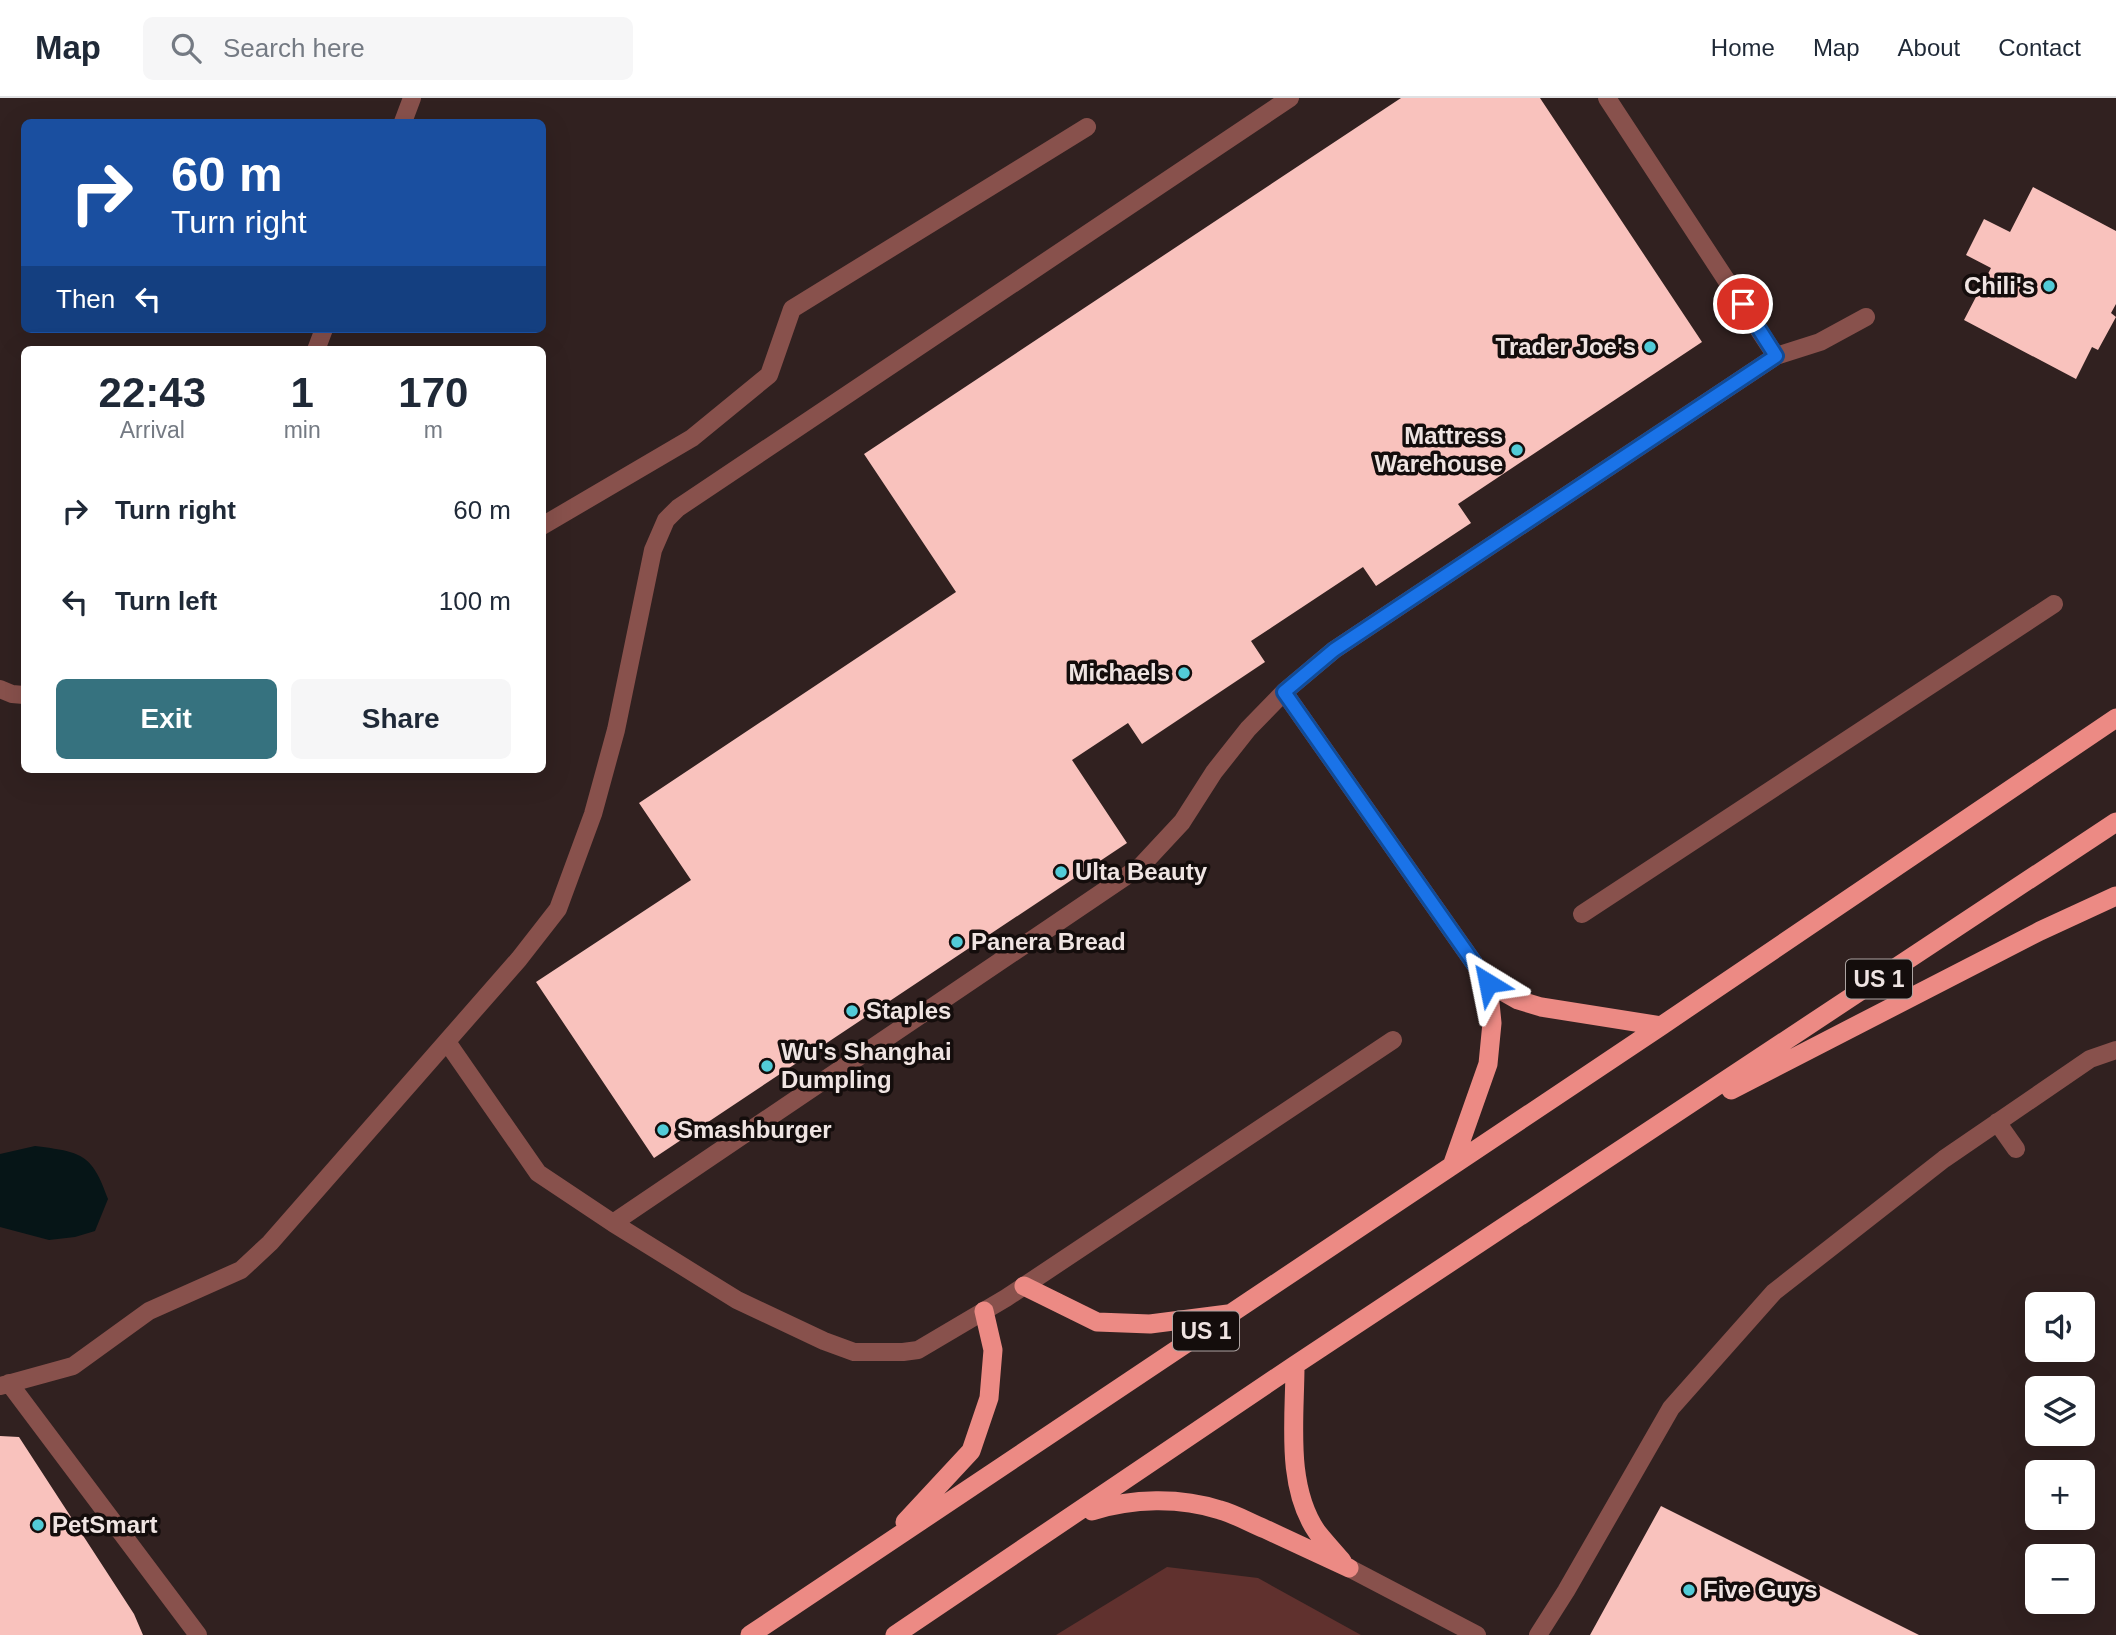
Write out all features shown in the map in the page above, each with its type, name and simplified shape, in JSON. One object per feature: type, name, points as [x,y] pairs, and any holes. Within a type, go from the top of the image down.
[{"type":"highway","name":"US 1","points":[[750,1635],[1661,1026],[2116,718]]},
{"type":"highway","name":"US 1","points":[[895,1635],[1295,1366],[2116,822]]},
{"type":"highway","points":[[1643,1136],[2040,931],[2116,896]]},
{"type":"highway","points":[[1488,983],[1518,1000],[1541,1007],[1661,1026]]},
{"type":"highway","points":[[1452,1166],[1488,1064],[1492,1023],[1488,983]]},
{"type":"highway","points":[[1024,1286],[1097,1322],[1150,1324],[1232,1313]]},
{"type":"highway","points":[[883,1546],[971,1451],[989,1398],[993,1350],[984,1311]]},
{"type":"highway","points":[[1295,1366],[1296,1469],[1302,1499],[1317,1531],[1349,1568]]},
{"type":"highway","points":[[1074,1516],[1108,1506],[1135,1502],[1198,1504],[1222,1510],[1349,1568]]},
{"type":"street","points":[[404,119],[412,98]]},
{"type":"street","points":[[198,1635],[5,1384],[73,1366],[149,1311],[242,1270],[270,1243],[447,1042],[558,909],[597,802],[616,730],[653,550],[666,520],[678,508],[1290,98]]},
{"type":"street","points":[[1607,98],[1776,356]]},
{"type":"street","points":[[546,524],[692,438],[769,375],[792,309],[1087,127]]},
{"type":"street","points":[[613,1223],[1141,866],[1182,822],[1214,772],[1248,729],[1284,692],[1334,650],[1776,356],[1820,342],[1866,317]]},
{"type":"street","points":[[1582,914],[2053,604]]},
{"type":"street","points":[[0,689],[21,695]]},
{"type":"street","points":[[1284,692],[1488,983]]},
{"type":"street","points":[[447,1042],[538,1172],[613,1223],[737,1300],[824,1340],[854,1352],[903,1352],[918,1350],[1024,1286],[1393,1040]]},
{"type":"street","points":[[1538,1635],[1671,1408],[1774,1292],[1944,1159],[2090,1059],[2116,1050]]},
{"type":"street","points":[[1997,1122],[2016,1149]]},
{"type":"street","points":[[1349,1568],[1477,1635]]},
{"type":"shaded area","points":[[35,1146],[74,1153],[90,1164],[96,1172],[108,1199],[95,1231],[49,1240],[0,1227],[0,1154]]},
{"type":"shaded area","points":[[1167,1567],[1258,1578],[1361,1635],[1056,1635]]},
{"type":"building","points":[[1401,98],[1540,98],[1702,342],[1458,504],[1471,523],[1376,586],[1363,567],[1251,641],[1265,662],[1142,744],[1128,723],[1072,760],[1127,843],[654,1158],[536,982],[691,880],[639,803],[956,592],[864,454]]},
{"type":"building","name":"Chili's","points":[[2033,187],[2116,231],[2116,304],[2111,313],[2116,317],[2098,350],[2092,347],[2076,379],[1964,320],[1991,268],[1966,255],[1984,219],[2010,232]]},
{"type":"building","name":"PetSmart","points":[[0,1436],[19,1437],[134,1614],[143,1635],[0,1635]]},
{"type":"building","points":[[1661,1506],[1919,1635],[1590,1635]]},
{"type":"place","name":"Chili's","points":[[2049,286]]},
{"type":"place","name":"Trader Joe's","points":[[1650,347]]},
{"type":"place","name":"Mattress Warehouse","points":[[1517,450]]},
{"type":"place","name":"Michaels","points":[[1184,673]]},
{"type":"place","name":"Ulta Beauty","points":[[1061,872]]},
{"type":"place","name":"Panera Bread","points":[[957,942]]},
{"type":"place","name":"Staples","points":[[852,1011]]},
{"type":"place","name":"Wu's Shanghai Dumpling","points":[[767,1066]]},
{"type":"place","name":"Smashburger","points":[[663,1130]]},
{"type":"place","name":"PetSmart","points":[[38,1525]]},
{"type":"place","name":"Five Guys","points":[[1689,1590]]},
{"type":"route","points":[[1488,983],[1284,692],[1334,650],[1776,356],[1743,304]]}]
